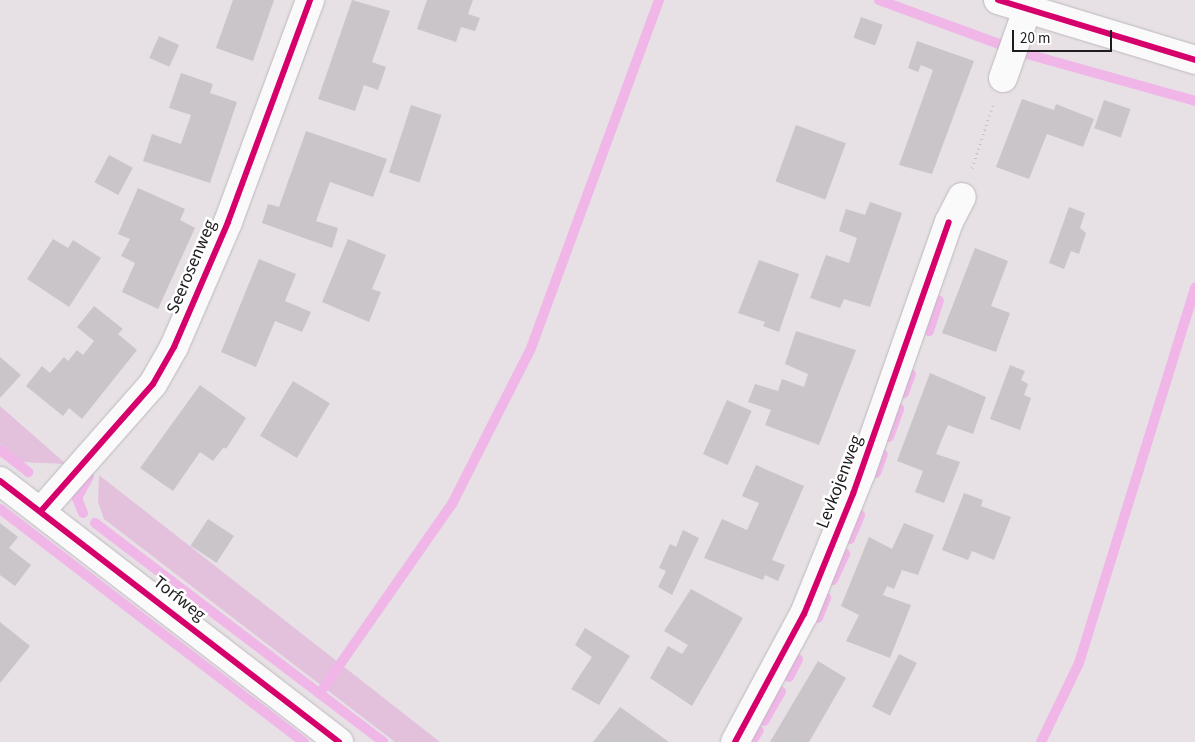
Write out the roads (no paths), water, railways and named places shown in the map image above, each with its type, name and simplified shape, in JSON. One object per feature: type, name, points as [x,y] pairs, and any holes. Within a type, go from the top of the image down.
[{"type":"street","name":"Seerosenweg","points":[[41,510],[152,384],[174,347],[228,222],[310,0]]},
{"type":"street","points":[[998,0],[1195,60]]},
{"type":"street","points":[[1003,78],[1027,10]]},
{"type":"street","name":"Levkojenweg","points":[[735,742],[804,614],[846,512],[949,222],[962,197]]},
{"type":"street","name":"Torfweg","points":[[0,481],[41,510],[338,742]]},
{"type":"waterway","points":[[320,693],[452,504],[531,348],[659,0]]},
{"type":"waterway","points":[[879,0],[999,44]]},
{"type":"waterway","points":[[1027,54],[1195,101]]},
{"type":"waterway","points":[[1041,742],[1079,663],[1195,288]]},
{"type":"waterway","points":[[929,331],[939,301]]},
{"type":"waterway","points":[[904,393],[911,374]]},
{"type":"waterway","points":[[889,437],[899,409]]},
{"type":"waterway","points":[[0,450],[28,472]]},
{"type":"waterway","points":[[876,473],[883,454]]},
{"type":"waterway","points":[[83,513],[77,498],[89,476]]},
{"type":"waterway","points":[[0,509],[304,742]]},
{"type":"waterway","points":[[850,539],[860,515]]},
{"type":"waterway","points":[[95,523],[383,742]]},
{"type":"waterway","points":[[833,580],[845,554]]},
{"type":"waterway","points":[[818,618],[826,598]]},
{"type":"waterway","points":[[789,677],[798,659]]},
{"type":"waterway","points":[[764,721],[781,692]]},
{"type":"waterway","points":[[754,738],[759,730]]}]
